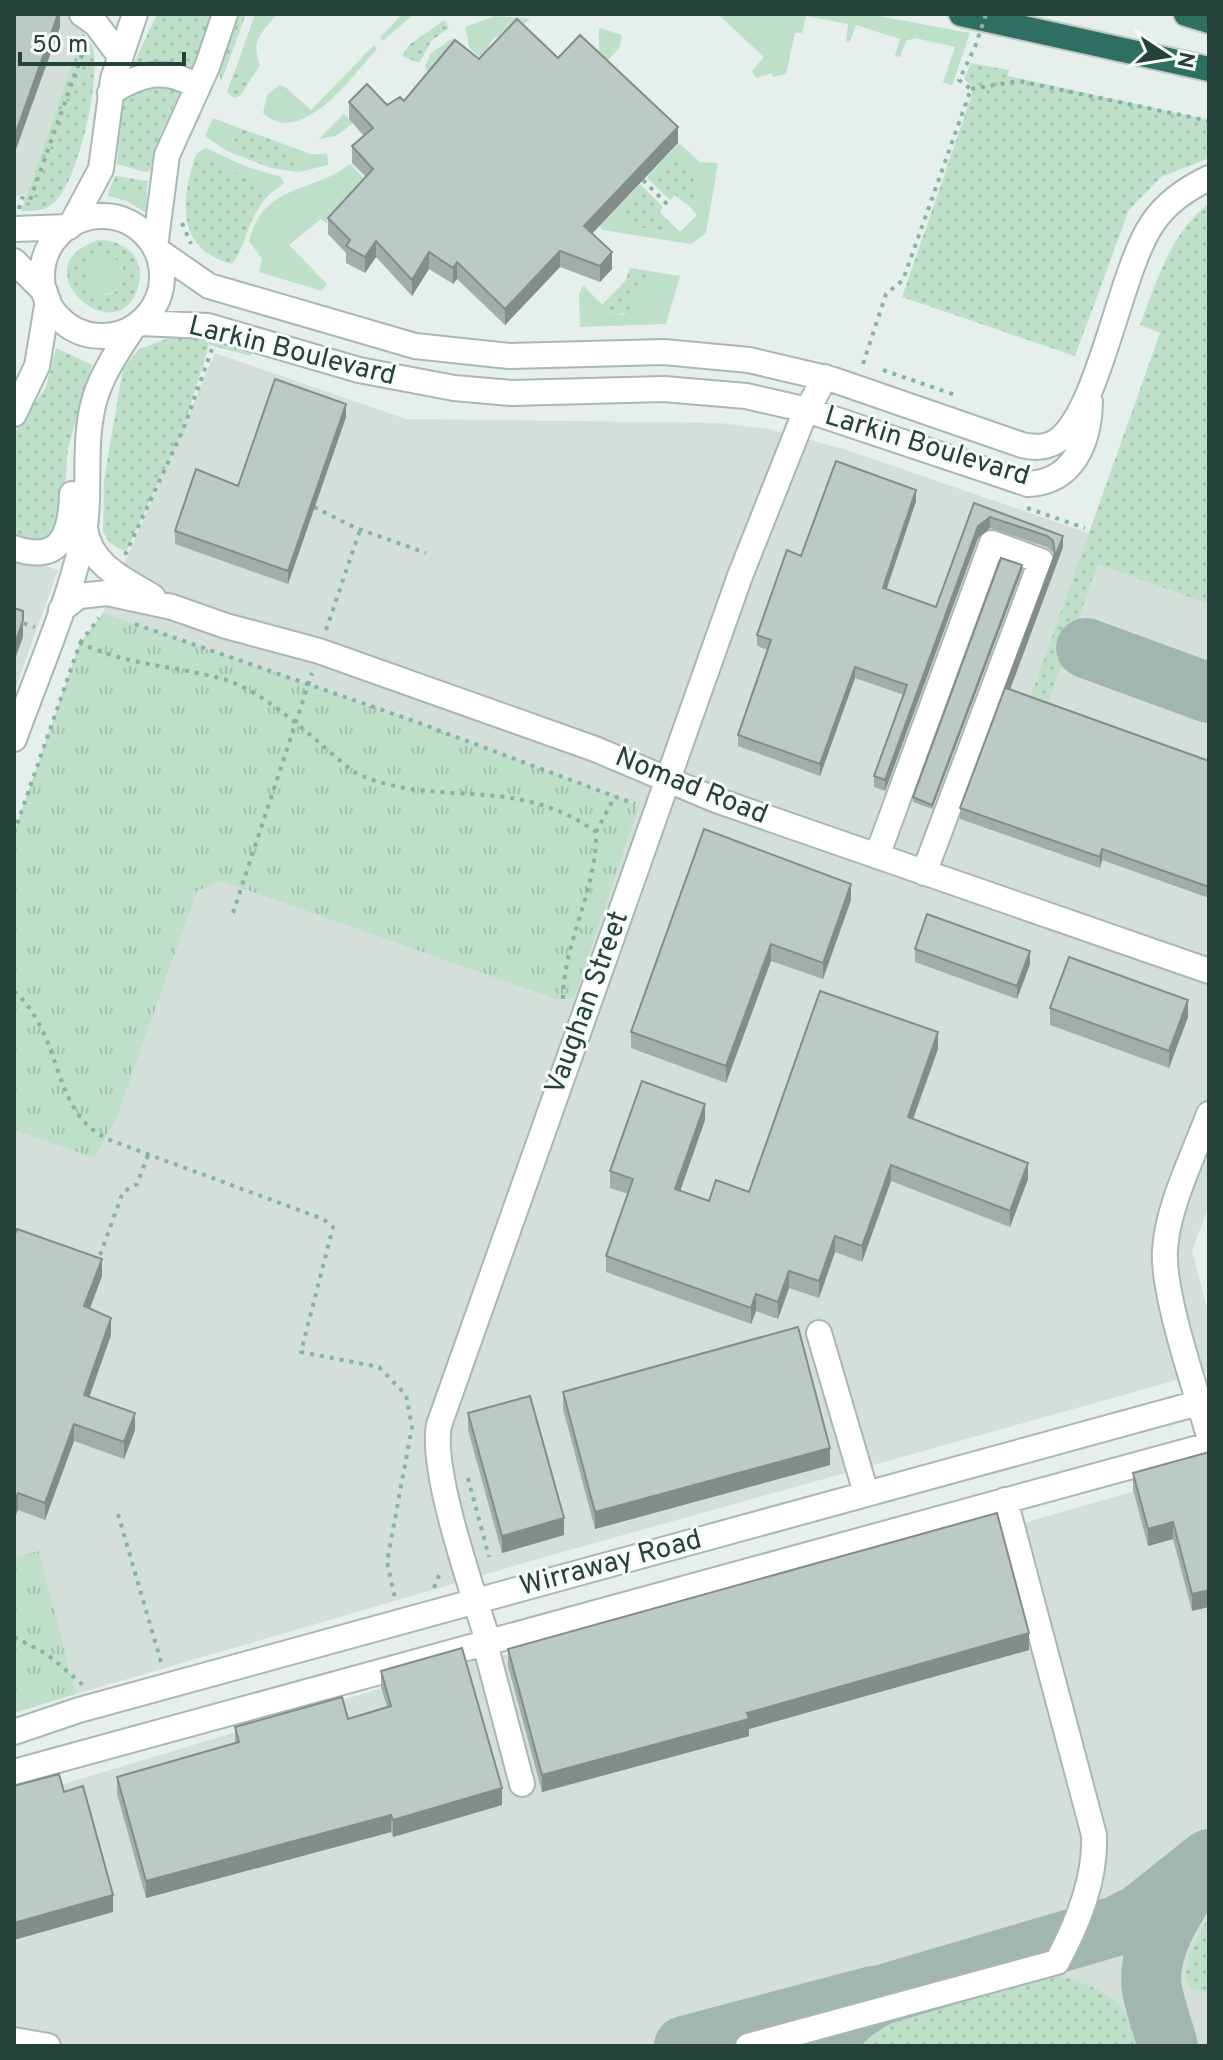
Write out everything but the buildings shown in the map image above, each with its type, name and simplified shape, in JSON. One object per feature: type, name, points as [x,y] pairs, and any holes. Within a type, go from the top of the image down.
[{"type":"highway","points":[[961,14],[1209,69]]},
{"type":"highway","points":[[1186,14],[1209,21]]},
{"type":"street","points":[[14,414],[37,366],[46,296],[46,256],[70,226],[101,169],[110,93],[135,14]]},
{"type":"street","points":[[14,548],[38,554],[51,550],[62,541],[70,513],[77,450],[109,364],[153,308],[161,290],[162,270],[156,249],[167,155],[225,14]]},
{"type":"street","points":[[89,19],[120,56]]},
{"type":"street","points":[[110,93],[150,73],[176,75],[197,86]]},
{"type":"street","points":[[1089,388],[1145,236],[1171,203],[1209,178]]},
{"type":"street","points":[[14,229],[70,226],[94,217],[118,218],[139,229],[156,249]]},
{"type":"street","name":"Larkin Boulevard","points":[[156,249],[209,286],[415,346],[509,356],[629,351],[703,354],[749,360],[825,377],[1034,447],[1048,446],[1064,434],[1089,388]]},
{"type":"street","points":[[14,261],[46,296],[57,316],[79,332],[106,336],[136,326]]},
{"type":"street","name":"Larkin Boulevard","points":[[136,326],[198,325],[231,331],[359,370],[454,388],[511,393],[677,389],[746,396],[807,410],[1017,482],[1036,484],[1065,473],[1076,459],[1087,429],[1089,388]]},
{"type":"street","name":"Vaughan Street","points":[[522,1784],[488,1655],[488,1641],[441,1476],[437,1447],[439,1425],[740,576],[807,410],[825,377]]},
{"type":"street","points":[[14,739],[85,528],[93,407]]},
{"type":"street","name":"Nomad Road","points":[[85,528],[94,556],[116,585],[226,626],[283,638],[607,753],[667,782],[1209,971]]},
{"type":"street","points":[[877,856],[992,543],[1041,561],[924,873]]},
{"type":"street","points":[[56,621],[79,596],[116,585]]},
{"type":"street","points":[[1209,1114],[1170,1224],[1164,1252],[1167,1280],[1204,1401],[1209,1436]]},
{"type":"street","points":[[819,1333],[866,1493]]},
{"type":"street","name":"Wirraway Road","points":[[14,1732],[79,1710],[1204,1401]]},
{"type":"street","name":"Wirraway Road","points":[[14,1772],[1209,1445]]},
{"type":"street","points":[[748,2046],[1057,1962],[1073,1931],[1095,1861],[1094,1835],[1005,1500]]},
{"type":"street","points":[[79,1710],[88,1752]]},
{"type":"street","points":[[14,2040],[48,2046]]},
{"type":"path","points":[[986,14],[959,80],[971,89],[1019,81],[1209,121]]},
{"type":"path","points":[[14,222],[22,198],[30,200],[88,36],[89,19]]},
{"type":"path","points":[[863,364],[886,294],[903,280],[971,89]]},
{"type":"path","points":[[643,180],[668,205]]},
{"type":"path","points":[[182,217],[194,248]]},
{"type":"path","points":[[14,833],[80,643],[116,585],[183,430],[212,349],[223,353],[231,331]]},
{"type":"path","points":[[314,507],[360,530],[426,553]]},
{"type":"path","points":[[1024,507],[1085,528]]},
{"type":"path","points":[[233,913],[360,530]]},
{"type":"path","points":[[14,620],[56,621],[80,643],[123,659],[223,679],[245,688],[354,772],[368,779],[406,787],[528,800],[563,810],[596,832]]},
{"type":"path","points":[[132,623],[616,795],[656,812]]},
{"type":"path","points":[[563,1012],[563,975],[593,876],[596,832],[616,795]]},
{"type":"path","points":[[14,991],[40,1022],[60,1070],[71,1108],[83,1124],[148,1155],[323,1219],[333,1227],[301,1352],[379,1367],[397,1382],[410,1406],[412,1427],[403,1486],[387,1550],[395,1598]]},
{"type":"path","points":[[100,1255],[123,1192],[137,1184],[148,1155]]},
{"type":"path","points":[[465,1469],[489,1557]]},
{"type":"path","points":[[118,1514],[161,1662],[147,1667]]},
{"type":"path","points":[[422,1591],[435,1587],[441,1570]]},
{"type":"path","points":[[381,1602],[409,1595]]},
{"type":"path","points":[[14,1637],[47,1654],[76,1682],[87,1685]]},
{"type":"shaded area","points":[[14,14],[90,14],[26,195],[14,196]]},
{"type":"shaded area","points":[[1209,349],[1209,1205],[1192,1251],[1209,1316],[1209,1371],[552,1555],[76,1694],[39,1552],[14,1557],[14,833],[80,643],[103,613],[215,353],[406,419],[719,423],[769,429],[847,450],[1088,533]]},
{"type":"shaded area","points":[[14,556],[58,570],[14,692]]},
{"type":"shaded area","points":[[1209,1470],[1209,2046],[14,2046],[14,1799],[462,1664],[731,1606]]},
{"type":"green space","points":[[157,14],[212,14],[190,74],[131,69]]},
{"type":"green space","points":[[240,14],[246,14],[221,82],[219,71]]},
{"type":"green space","points":[[255,14],[278,14],[259,37],[256,49],[260,65],[251,79],[238,62]]},
{"type":"green space","points":[[402,14],[414,14],[383,41],[380,38]]},
{"type":"green space","points":[[718,14],[868,14],[970,33],[952,86],[943,82],[955,47],[915,38],[906,41],[900,57],[895,56],[900,39],[856,25],[850,42],[846,41],[848,24],[806,16],[802,33],[795,33],[786,74],[773,77],[772,73],[756,78],[752,71],[764,57]]},
{"type":"green space","points":[[495,16],[530,19],[506,39],[495,37],[488,46],[498,56],[490,65],[470,49],[465,27]]},
{"type":"green space","points":[[444,20],[449,28],[432,40],[419,63],[402,56],[409,45]]},
{"type":"green space","points":[[599,28],[622,35],[620,47],[607,61],[599,56]]},
{"type":"green space","points":[[83,32],[93,48],[95,63],[90,106],[78,156],[61,195],[51,205],[40,210],[21,211]]},
{"type":"green space","points":[[453,38],[457,55],[428,74],[425,66],[431,53]]},
{"type":"green space","points":[[374,45],[377,49],[355,75],[326,104],[310,115],[294,122],[278,122],[263,113],[267,95],[279,85],[311,110]]},
{"type":"green space","points":[[238,62],[251,79],[241,95],[234,98],[227,92]]},
{"type":"green space","points":[[971,63],[1009,70],[1008,76],[1209,120],[1209,158],[1161,177],[1129,210],[1075,356],[902,297],[974,89],[964,79]]},
{"type":"green space","points":[[147,81],[182,89],[160,135],[150,171],[145,172],[117,164],[123,98]]},
{"type":"green space","points":[[344,114],[353,123],[336,136],[319,139]]},
{"type":"green space","points":[[213,118],[242,129],[227,151],[205,136]]},
{"type":"green space","points":[[242,129],[289,146],[299,172],[271,168],[227,151]]},
{"type":"green space","points":[[679,143],[700,162],[718,163],[706,233],[691,244],[602,230],[600,226],[640,184],[644,188],[618,216],[629,226],[665,232],[672,224],[680,232],[697,215],[689,206],[697,197],[692,168],[676,154],[650,181],[647,177]]},
{"type":"green space","points":[[289,146],[310,154],[327,154],[328,165],[299,172]]},
{"type":"green space","points":[[206,148],[247,167],[281,177],[284,183],[270,194],[248,178],[196,154]]},
{"type":"green space","points":[[675,153],[692,168],[697,197],[689,206],[675,195],[670,200],[650,181]]},
{"type":"green space","points":[[196,154],[248,178],[270,194],[255,213],[240,251],[231,264],[213,256],[191,234],[187,220],[187,189]]},
{"type":"green space","points":[[350,164],[369,184],[326,223],[321,219],[289,245],[327,284],[322,291],[259,272],[262,259],[249,241],[256,222],[266,208],[291,192],[336,174]]},
{"type":"green space","points":[[115,176],[148,181],[147,191],[109,191]]},
{"type":"green space","points":[[644,188],[663,207],[659,212],[672,224],[666,232],[629,226],[617,216]]},
{"type":"green space","points":[[109,191],[147,191],[146,213],[127,201],[108,196]]},
{"type":"green space","points":[[1209,203],[1209,604],[1098,564],[1044,714],[1027,707],[1160,333],[1140,325],[1174,244]]},
{"type":"green space","points":[[99,240],[116,243],[130,251],[139,265],[140,273],[139,283],[129,304],[114,312],[97,310],[81,300],[70,286],[67,269],[76,253]],"holes":[[[110,256],[123,268],[121,286],[105,295],[88,266],[98,258]]]},
{"type":"green space","points":[[105,256],[119,261],[124,275],[119,289],[105,294],[91,289],[86,275],[91,261]]},
{"type":"green space","points":[[630,268],[655,272],[631,310],[614,316],[602,305],[626,280]]},
{"type":"green space","points":[[655,272],[680,276],[666,324],[580,327],[579,295],[583,285],[612,315],[619,315],[630,309]]},
{"type":"green space","points":[[168,338],[208,338],[251,351],[251,356],[209,345],[183,430],[126,552],[110,543],[103,532],[104,479],[123,369],[138,350]]},
{"type":"green space","points":[[56,348],[92,365],[68,448],[62,523],[43,543],[14,539],[14,434],[46,387]]},
{"type":"green space","points":[[103,613],[411,720],[639,806],[574,998],[555,999],[222,881],[197,891],[117,1117],[94,1158],[14,1130],[14,833],[80,643]]},
{"type":"green space","points":[[39,1551],[76,1694],[14,1713],[14,1557]]},
{"type":"green space","points":[[1209,1916],[1209,1993],[1191,1989],[1185,1978],[1190,1952]]},
{"type":"green space","points":[[1040,1974],[1090,1986],[1117,2003],[1137,2029],[1144,2046],[862,2046],[877,2023]]},
{"type":"taxiway","points":[[1086,648],[1209,693]]},
{"type":"taxiway","points":[[829,2046],[836,2030],[849,2016],[881,1995],[1116,1926],[1140,1914],[1209,1859]]},
{"type":"taxiway","points":[[1168,2046],[1152,1990],[1153,1960],[1170,1916],[1195,1878]]},
{"type":"taxiway","points":[[684,2046],[873,1996]]}]
